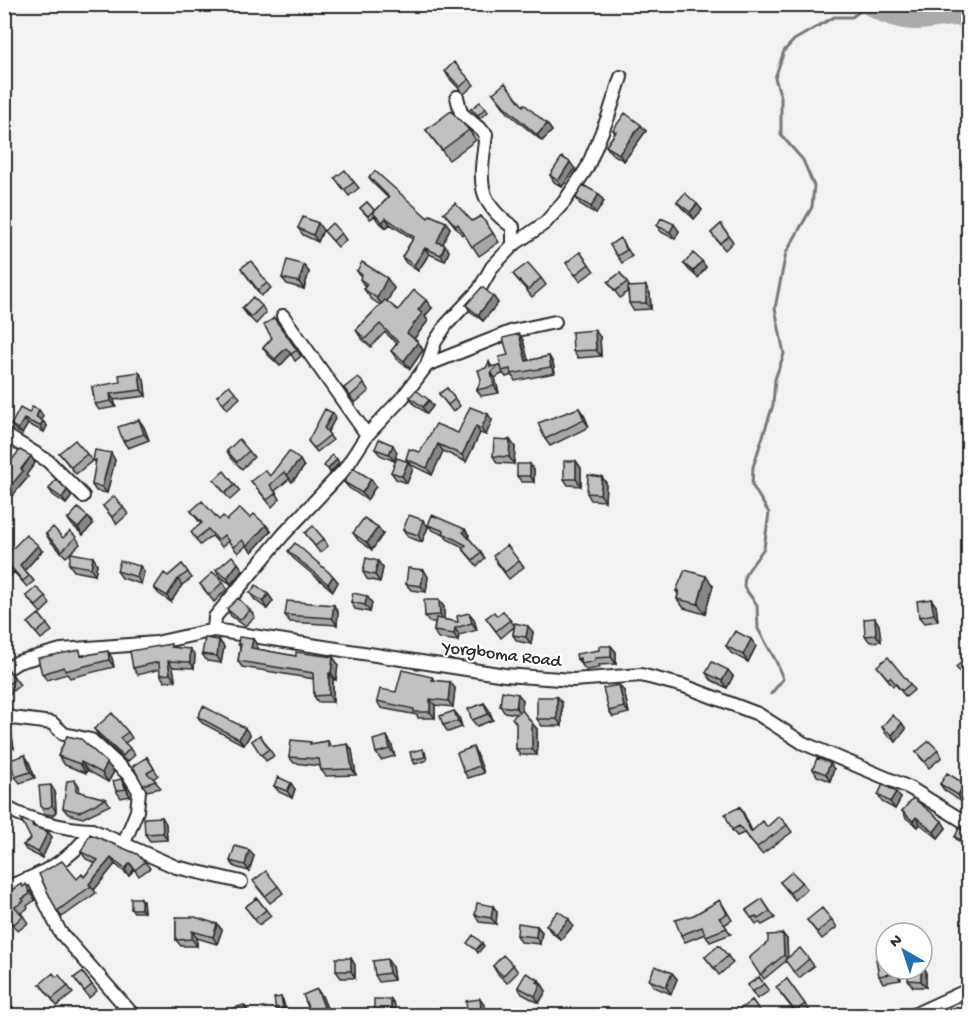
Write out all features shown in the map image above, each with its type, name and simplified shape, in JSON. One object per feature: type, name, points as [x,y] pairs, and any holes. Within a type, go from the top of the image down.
[{"type":"street","points":[[214,630],[215,617],[282,535],[345,469],[367,435],[403,397],[427,365],[435,342],[446,325],[479,290],[492,267],[513,245],[545,223],[564,202],[587,168],[621,77]]},
{"type":"street","points":[[457,97],[461,113],[486,134],[480,185],[498,217],[513,227],[513,245]]},
{"type":"street","points":[[283,316],[367,435]]},
{"type":"street","points":[[427,365],[513,331],[555,322]]},
{"type":"street","points":[[4,434],[48,460],[83,495]]},
{"type":"street","name":"Yorgboma Road","points":[[4,671],[18,662],[61,650],[156,643],[214,630],[505,675],[573,680],[641,675],[684,686],[758,714],[778,729],[811,747],[910,788],[969,824]]},
{"type":"street","points":[[4,717],[52,723],[64,734],[91,740],[129,775],[139,791],[137,811],[124,843]]},
{"type":"street","points":[[4,805],[14,813],[78,830],[92,830],[176,867],[241,882]]},
{"type":"street","points":[[4,888],[33,878],[79,849],[92,830]]},
{"type":"street","points":[[33,878],[60,932],[134,1016]]},
{"type":"street","points":[[911,1016],[969,990]]},
{"type":"building","points":[[454,62],[469,79],[460,87],[445,71]]},
{"type":"building","points":[[505,83],[523,106],[524,104],[547,124],[537,135],[504,106],[493,93]]},
{"type":"building","points":[[480,102],[486,108],[478,115],[471,109]]},
{"type":"building","points":[[451,111],[469,130],[442,150],[426,130]]},
{"type":"building","points":[[625,113],[641,125],[619,154],[606,146],[616,132],[613,130]]},
{"type":"building","points":[[562,157],[570,162],[558,181],[550,175]]},
{"type":"building","points":[[345,170],[354,182],[344,190],[335,178]]},
{"type":"building","points":[[375,171],[428,218],[430,215],[446,222],[437,242],[445,245],[441,255],[425,248],[414,265],[402,257],[414,237],[386,218],[382,222],[373,213],[389,197],[369,177]]},
{"type":"building","points":[[583,185],[599,194],[591,207],[576,198]]},
{"type":"building","points":[[685,193],[697,204],[690,212],[677,202]]},
{"type":"building","points":[[367,202],[374,210],[368,216],[360,208]]},
{"type":"building","points":[[455,203],[472,221],[481,216],[493,233],[472,247],[458,224],[456,226],[444,213]]},
{"type":"building","points":[[303,217],[318,223],[313,235],[298,228]]},
{"type":"building","points":[[661,218],[674,224],[670,232],[657,226]]},
{"type":"building","points":[[332,223],[341,233],[333,241],[324,231]]},
{"type":"building","points":[[721,224],[729,236],[720,243],[711,233]]},
{"type":"building","points":[[620,238],[627,250],[617,256],[610,245]]},
{"type":"building","points":[[580,252],[589,264],[575,275],[566,263]]},
{"type":"building","points":[[693,253],[702,261],[693,271],[684,264]]},
{"type":"building","points":[[287,260],[304,265],[299,282],[282,278]]},
{"type":"building","points":[[251,261],[267,283],[258,290],[241,268]]},
{"type":"building","points":[[362,262],[387,278],[377,298],[364,289],[367,284],[360,279],[362,275],[357,271]]},
{"type":"building","points":[[528,263],[541,278],[528,290],[513,274]]},
{"type":"building","points":[[620,273],[627,282],[615,291],[608,282]]},
{"type":"building","points":[[646,286],[646,303],[629,303],[628,287]]},
{"type":"building","points":[[482,287],[493,296],[478,315],[466,305]]},
{"type":"building","points":[[414,290],[426,300],[418,310],[422,313],[407,333],[418,342],[404,361],[391,351],[398,342],[380,324],[365,339],[356,330],[385,300],[398,310]]},
{"type":"building","points":[[253,297],[262,306],[251,317],[242,308]]},
{"type":"building","points":[[274,318],[297,350],[291,354],[286,348],[275,359],[263,348],[272,338],[264,325]]},
{"type":"building","points":[[595,330],[596,350],[573,351],[572,332]]},
{"type":"building","points":[[519,334],[526,361],[549,356],[551,367],[511,374],[510,369],[502,371],[499,357],[508,355],[503,338]]},
{"type":"building","points":[[489,362],[490,367],[499,365],[491,372],[494,386],[477,390],[481,379],[478,370],[486,368]]},
{"type":"building","points":[[139,372],[141,390],[110,394],[111,401],[95,404],[92,387],[120,382],[119,375]]},
{"type":"building","points":[[358,377],[364,384],[350,396],[344,388]]},
{"type":"building","points":[[229,385],[235,392],[223,403],[217,396]]},
{"type":"building","points":[[447,388],[455,399],[448,405],[439,394]]},
{"type":"building","points":[[416,390],[429,400],[423,407],[410,397]]},
{"type":"building","points":[[32,407],[39,410],[36,417],[43,421],[40,426],[24,419],[18,429],[11,425],[20,408],[29,413]]},
{"type":"building","points":[[470,407],[488,414],[481,429],[476,426],[462,455],[438,444],[427,468],[406,459],[409,449],[420,452],[436,424],[458,433]]},
{"type":"building","points":[[579,408],[584,420],[545,439],[538,423]]},
{"type":"building","points":[[325,409],[333,413],[324,428],[330,435],[314,448],[308,441]]},
{"type":"building","points":[[139,420],[144,434],[123,441],[118,427]]},
{"type":"building","points":[[239,439],[249,451],[237,462],[227,451]]},
{"type":"building","points":[[379,439],[393,445],[389,454],[375,449]]},
{"type":"building","points":[[494,439],[510,440],[509,457],[493,456]]},
{"type":"building","points":[[75,440],[87,454],[71,467],[59,453]]},
{"type":"building","points":[[20,450],[31,456],[21,469],[23,471],[9,488],[4,484],[4,469]]},
{"type":"building","points":[[95,450],[111,453],[102,487],[92,485],[96,460],[93,460]]},
{"type":"building","points":[[289,451],[300,460],[287,475],[284,472],[270,485],[276,493],[267,500],[251,481],[265,470],[270,476]]},
{"type":"building","points":[[332,455],[337,459],[328,469],[324,466]]},
{"type":"building","points":[[397,458],[408,462],[402,476],[391,472]]},
{"type":"building","points":[[564,461],[576,461],[576,479],[564,479]]},
{"type":"building","points":[[517,464],[530,464],[530,476],[517,476]]},
{"type":"building","points":[[353,468],[371,479],[362,493],[344,482]]},
{"type":"building","points":[[224,471],[235,485],[225,493],[214,480]]},
{"type":"building","points":[[588,475],[602,477],[600,494],[587,493]]},
{"type":"building","points":[[56,479],[67,490],[62,498],[49,489]]},
{"type":"building","points":[[114,496],[123,507],[112,517],[103,506]]},
{"type":"building","points":[[202,501],[219,520],[223,516],[227,520],[240,508],[250,518],[254,514],[266,525],[247,546],[242,540],[233,547],[224,535],[218,540],[208,529],[196,539],[191,532],[202,523],[191,511]]},
{"type":"building","points":[[78,508],[88,517],[78,528],[68,519]]},
{"type":"building","points":[[409,515],[423,520],[418,535],[403,530]]},
{"type":"building","points":[[432,515],[465,529],[463,532],[481,552],[473,560],[462,548],[466,545],[443,533],[444,531],[428,525]]},
{"type":"building","points":[[364,518],[378,527],[367,543],[353,533]]},
{"type":"building","points":[[313,526],[324,539],[315,546],[305,533]]},
{"type":"building","points":[[53,527],[63,538],[70,531],[76,537],[62,551],[46,534]]},
{"type":"building","points":[[26,535],[38,545],[20,565],[29,576],[23,581],[10,566],[4,572],[4,557]]},
{"type":"building","points":[[295,543],[333,576],[328,584],[288,551]]},
{"type":"building","points":[[507,545],[519,561],[505,572],[493,556]]},
{"type":"building","points":[[71,553],[93,557],[91,568],[69,564]]},
{"type":"building","points":[[232,556],[238,563],[227,578],[216,570]]},
{"type":"building","points":[[366,558],[378,561],[375,575],[363,572]]},
{"type":"building","points":[[120,561],[140,566],[137,577],[117,571]]},
{"type":"building","points":[[182,564],[188,572],[178,579],[167,596],[154,588],[164,573],[168,576]]},
{"type":"building","points":[[408,568],[424,570],[421,586],[406,584]]},
{"type":"building","points":[[685,570],[706,576],[698,604],[677,599],[679,591],[676,591]]},
{"type":"building","points":[[213,572],[223,582],[209,595],[200,584]]},
{"type":"building","points":[[256,585],[268,594],[263,602],[250,593]]},
{"type":"building","points":[[36,587],[46,597],[36,606],[26,596]]},
{"type":"building","points":[[353,593],[367,596],[365,605],[351,602]]},
{"type":"building","points":[[238,598],[250,610],[240,620],[227,609]]},
{"type":"building","points":[[931,599],[934,614],[919,617],[917,601]]},
{"type":"building","points":[[424,600],[439,600],[440,615],[425,616]]},
{"type":"building","points":[[287,601],[334,605],[332,618],[285,615]]},
{"type":"building","points":[[503,611],[510,620],[496,631],[486,618],[494,612],[497,616]]},
{"type":"building","points":[[469,613],[472,623],[455,628],[454,634],[434,631],[436,618],[458,622],[457,616]]},
{"type":"building","points":[[39,614],[47,624],[36,633],[28,623]]},
{"type":"building","points":[[875,618],[876,635],[865,636],[864,619]]},
{"type":"building","points":[[515,623],[528,626],[526,637],[513,635]]},
{"type":"building","points":[[735,631],[751,639],[743,655],[726,646]]},
{"type":"building","points":[[239,637],[253,639],[251,648],[296,656],[296,652],[333,657],[331,673],[329,673],[329,695],[314,696],[313,673],[238,661],[241,644],[238,644]]},
{"type":"building","points":[[205,638],[219,640],[217,656],[202,654]]},
{"type":"building","points":[[171,644],[171,647],[190,649],[190,662],[168,661],[170,674],[160,675],[159,662],[133,668],[130,651]]},
{"type":"building","points":[[599,646],[611,646],[611,657],[595,658],[595,661],[581,664],[580,658],[577,659],[576,654],[599,650]]},
{"type":"building","points":[[80,650],[81,656],[108,651],[109,660],[65,671],[64,667],[42,674],[38,658]]},
{"type":"building","points":[[888,657],[910,684],[902,691],[877,666]]},
{"type":"building","points":[[968,657],[969,671],[963,676],[956,667]]},
{"type":"building","points":[[712,662],[728,670],[722,681],[706,673]]},
{"type":"building","points":[[8,669],[15,679],[4,687],[4,670]]},
{"type":"building","points":[[402,670],[432,677],[432,680],[450,682],[448,701],[430,699],[430,712],[414,712],[414,709],[377,701],[380,689],[396,692]]},
{"type":"building","points":[[619,685],[624,707],[609,711],[603,688]]},
{"type":"building","points":[[502,691],[518,694],[516,708],[500,706]]},
{"type":"building","points":[[537,697],[557,697],[557,719],[537,719]]},
{"type":"building","points":[[484,703],[488,714],[472,720],[468,709]]},
{"type":"building","points":[[203,706],[245,728],[239,739],[198,717]]},
{"type":"building","points":[[522,710],[532,723],[532,749],[516,749],[516,723],[512,718]]},
{"type":"building","points":[[454,711],[458,721],[443,725],[440,716]]},
{"type":"building","points":[[112,713],[128,732],[120,738],[130,748],[123,756],[94,729]]},
{"type":"building","points":[[892,715],[902,723],[892,735],[882,727]]},
{"type":"building","points":[[4,719],[6,719],[9,742],[4,742]]},
{"type":"building","points":[[260,735],[269,749],[261,755],[252,741]]},
{"type":"building","points":[[67,736],[81,739],[107,763],[102,773],[81,762],[80,764],[58,756]]},
{"type":"building","points":[[387,736],[390,749],[376,753],[373,740]]},
{"type":"building","points":[[291,740],[311,742],[310,744],[328,741],[328,747],[348,744],[352,769],[321,770],[319,759],[289,757]]},
{"type":"building","points":[[929,741],[938,750],[925,762],[916,752]]},
{"type":"building","points":[[473,747],[479,766],[464,772],[457,753]]},
{"type":"building","points":[[423,749],[425,757],[412,760],[410,752]]},
{"type":"building","points":[[25,755],[30,772],[15,777],[10,760]]},
{"type":"building","points":[[147,757],[154,769],[147,773],[156,781],[143,785],[133,766]]},
{"type":"building","points":[[817,758],[830,763],[826,774],[813,769]]},
{"type":"building","points":[[947,773],[965,784],[958,795],[940,784]]},
{"type":"building","points":[[278,777],[291,783],[287,791],[274,786]]},
{"type":"building","points":[[121,779],[126,789],[116,791],[113,781]]},
{"type":"building","points":[[75,780],[76,791],[106,799],[79,812],[63,808],[67,781]]},
{"type":"building","points":[[883,784],[896,792],[890,802],[878,795]]},
{"type":"building","points":[[51,785],[52,805],[48,808],[41,807],[39,786]]},
{"type":"building","points":[[913,798],[942,821],[934,832],[916,817],[913,821],[902,811]]},
{"type":"building","points":[[740,807],[751,832],[763,821],[767,827],[779,816],[787,825],[757,847],[739,826],[732,830],[725,814]]},
{"type":"building","points":[[162,817],[163,833],[145,834],[144,818]]},
{"type":"building","points":[[21,819],[48,832],[38,852],[23,845],[31,839]]},
{"type":"building","points":[[959,828],[969,833],[965,842],[955,837]]},
{"type":"building","points":[[90,834],[137,854],[145,862],[135,870],[130,863],[125,869],[111,858],[89,884],[91,886],[57,911],[39,874],[62,861],[77,879],[82,874],[84,877],[98,860],[81,852]]},
{"type":"building","points":[[235,846],[249,850],[245,865],[230,861]]},
{"type":"building","points":[[266,871],[278,886],[265,896],[253,881]]},
{"type":"building","points":[[792,872],[802,882],[790,893],[780,882]]},
{"type":"building","points":[[21,884],[23,887],[26,884],[30,894],[15,907],[23,916],[14,924],[4,913],[4,895]]},
{"type":"building","points":[[131,898],[141,898],[141,909],[131,909]]},
{"type":"building","points":[[257,898],[266,910],[255,919],[245,907]]},
{"type":"building","points":[[762,899],[770,911],[758,919],[756,916],[751,918],[746,910]]},
{"type":"building","points":[[720,900],[727,914],[719,918],[727,928],[706,936],[702,927],[681,935],[675,920],[694,915]]},
{"type":"building","points":[[477,903],[493,906],[491,918],[475,915]]},
{"type":"building","points":[[822,908],[832,920],[817,932],[807,920]]},
{"type":"building","points":[[558,911],[569,919],[556,934],[546,925]]},
{"type":"building","points":[[176,917],[195,917],[217,924],[213,937],[192,931],[192,939],[176,940]]},
{"type":"building","points":[[518,923],[537,926],[536,937],[517,935]]},
{"type":"building","points":[[783,934],[784,955],[760,975],[749,958],[768,942],[768,935]]},
{"type":"building","points":[[473,935],[482,943],[476,950],[467,943]]},
{"type":"building","points":[[719,945],[728,956],[714,968],[705,957]]},
{"type":"building","points":[[969,946],[969,959],[961,950]]},
{"type":"building","points":[[800,948],[809,959],[794,972],[785,960]]},
{"type":"building","points":[[503,955],[513,965],[503,976],[493,966]]},
{"type":"building","points":[[336,958],[351,958],[351,971],[336,971]]},
{"type":"building","points":[[387,959],[389,973],[375,975],[373,961]]},
{"type":"building","points":[[655,966],[672,973],[666,987],[649,980]]},
{"type":"building","points":[[82,972],[92,985],[84,991],[74,978]]},
{"type":"building","points":[[53,973],[56,977],[59,975],[68,986],[52,999],[40,984]]},
{"type":"building","points":[[526,973],[539,980],[537,982],[541,984],[535,996],[518,987]]},
{"type":"building","points":[[759,977],[764,984],[752,992],[748,985]]},
{"type":"building","points":[[787,979],[805,1004],[795,1011],[776,987]]},
{"type":"building","points":[[317,989],[324,1007],[310,1012],[303,995]]},
{"type":"building","points":[[281,997],[283,1008],[276,1010],[274,998]]},
{"type":"building","points":[[374,999],[391,999],[391,1015],[374,1015]]},
{"type":"building","points":[[480,999],[481,1009],[467,1010],[466,1001]]},
{"type":"building","points":[[752,1000],[761,1012],[756,1016],[735,1016],[734,1014]]},
{"type":"building","points":[[244,1005],[247,1016],[229,1016],[227,1010]]},
{"type":"building","points":[[969,1010],[969,1016],[957,1016]]},
{"type":"waterway","points":[[866,4],[890,16],[910,21],[968,18]]},
{"type":"waterway","points":[[771,694],[783,679],[758,629],[757,605],[744,587],[745,575],[764,548],[769,513],[752,485],[753,467],[773,405],[775,379],[784,354],[775,308],[786,253],[812,207],[814,186],[803,160],[781,135],[781,97],[775,78],[784,51],[794,40],[834,17],[852,17],[867,6]]}]
